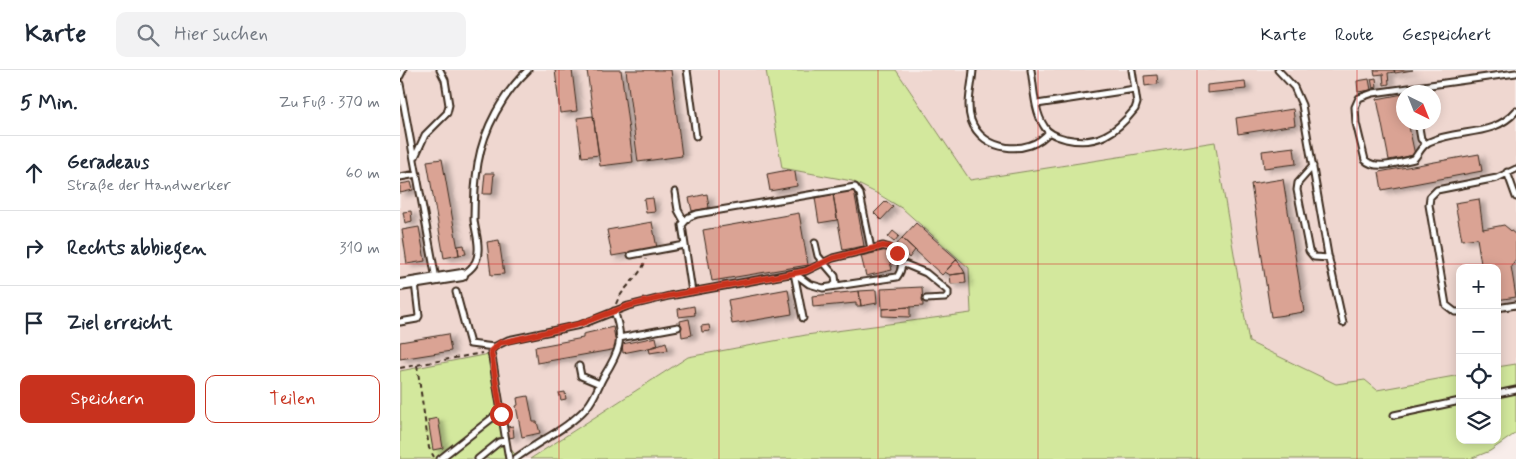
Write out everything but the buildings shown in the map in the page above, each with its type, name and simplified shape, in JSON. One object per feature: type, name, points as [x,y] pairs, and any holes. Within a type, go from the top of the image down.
[{"type":"street","points":[[400,285],[462,275]]},
{"type":"lane","points":[[400,76],[403,70]]},
{"type":"lane","points":[[414,158],[425,136],[447,113],[449,105],[445,80],[440,70]]},
{"type":"lane","points":[[462,275],[470,270],[475,262],[478,251],[474,221],[475,194],[478,163],[487,132],[501,103],[528,70]]},
{"type":"lane","points":[[687,70],[696,136]]},
{"type":"lane","points":[[973,70],[969,101],[970,117],[975,130],[982,138],[1001,146],[1016,149],[1036,144],[1049,132]]},
{"type":"lane","points":[[1031,70],[1042,122],[1049,132],[1082,142],[1101,138],[1135,109],[1135,89],[1132,70]]},
{"type":"lane","points":[[1278,70],[1299,95],[1343,323]]},
{"type":"lane","points":[[1440,85],[1514,71]]},
{"type":"lane","points":[[400,84],[436,280]]},
{"type":"lane","points":[[1037,104],[1135,89]]},
{"type":"lane","points":[[1396,91],[1373,93],[1355,101],[1356,123],[1366,160],[1369,164],[1377,166],[1414,159],[1426,144],[1436,139],[1493,129],[1516,111]]},
{"type":"lane","points":[[1419,130],[1421,139],[1426,144]]},
{"type":"lane","points":[[1313,166],[1298,183],[1297,190],[1309,251],[1314,257],[1329,258]]},
{"type":"lane","points":[[1456,312],[1446,305],[1429,205],[1430,197],[1437,190],[1497,178],[1516,169]]},
{"type":"lane","points":[[1507,172],[1516,197]]},
{"type":"lane","points":[[400,177],[417,174]]},
{"type":"lane","points":[[684,221],[697,214],[855,187],[860,194],[871,248]]},
{"type":"lane","points":[[675,192],[678,210],[684,221],[682,230],[692,292]]},
{"type":"lane","points":[[815,244],[821,262],[835,276],[836,283],[833,286]]},
{"type":"lane","points":[[631,255],[685,245]]},
{"type":"lane","points":[[456,292],[470,344],[493,349],[508,340],[580,324],[615,311],[668,296],[806,271],[821,262],[883,246],[891,247],[902,263],[926,273],[948,290],[948,295],[945,298],[926,298]]},
{"type":"lane","points":[[794,273],[809,284],[823,288],[897,277],[901,272],[902,263]]},
{"type":"lane","points":[[794,273],[803,318]]},
{"type":"lane","points":[[400,322],[417,320],[419,316],[415,283]]},
{"type":"lane","points":[[1501,307],[1516,305]]},
{"type":"lane","points":[[515,459],[556,432],[586,408],[619,351],[615,311]]},
{"type":"lane","points":[[619,338],[678,328]]},
{"type":"lane","points":[[493,349],[509,459]]},
{"type":"lane","points":[[579,366],[581,376],[600,384]]},
{"type":"lane","points":[[1501,393],[1516,390]]},
{"type":"lane","points":[[1394,415],[1456,402]]},
{"type":"lane","points":[[440,459],[496,415],[501,414]]},
{"type":"lane","points":[[478,459],[499,442],[505,441]]},
{"type":"path","points":[[615,311],[618,297],[644,267],[648,252]]},
{"type":"path","points":[[400,368],[493,349]]},
{"type":"path","points":[[417,365],[429,448],[436,459]]},
{"type":"shaded area","points":[[400,70],[766,70],[782,168],[852,181],[903,209],[969,268],[971,313],[806,335],[688,357],[530,459],[519,459],[509,447],[494,353],[400,371]]},
{"type":"shaded area","points":[[896,70],[1516,70],[1516,364],[1501,366],[1501,264],[1456,264],[1456,376],[1377,391],[1365,380],[1336,384],[1249,342],[1215,142],[970,180]]},
{"type":"green space","points":[[766,70],[896,70],[970,180],[1215,142],[1249,342],[1336,384],[1365,380],[1377,390],[1456,376],[1456,444],[1500,444],[1490,451],[1470,459],[530,459],[688,357],[806,335],[971,313],[969,268],[903,209],[852,181],[782,168]]},
{"type":"green space","points":[[494,353],[509,447],[519,459],[400,459],[400,371]]},
{"type":"green space","points":[[1516,364],[1516,433],[1501,443],[1501,366]]},
{"type":"route","points":[[501,414],[491,351],[500,343],[560,330],[628,306],[668,296],[806,271],[821,262],[833,258],[883,246],[891,247],[897,253]]}]
